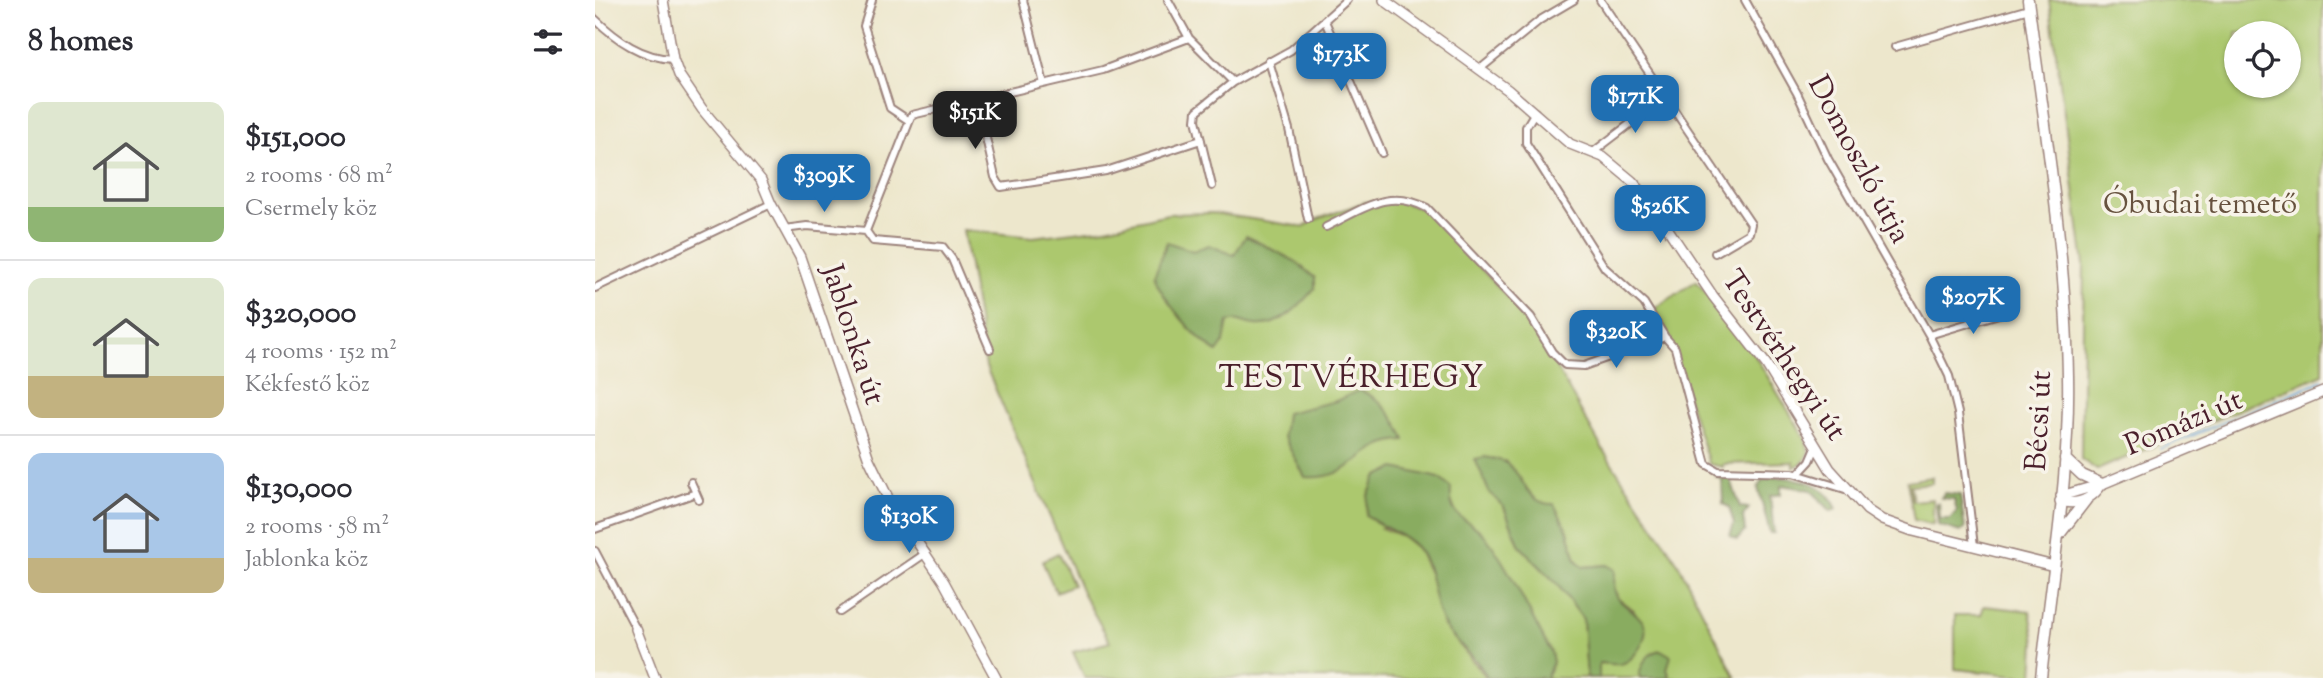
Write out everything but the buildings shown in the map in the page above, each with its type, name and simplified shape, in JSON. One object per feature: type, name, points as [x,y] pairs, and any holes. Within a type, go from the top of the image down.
[{"type":"main road","name":"Bécsi út","points":[[2029,5],[2067,333],[2065,459],[2041,678]]},
{"type":"main road","points":[[2065,459],[2083,475],[2102,484]]},
{"type":"main road","points":[[2057,538],[2084,495]]},
{"type":"street","name":"Jablonka út","points":[[663,0],[673,59],[679,75],[702,109],[757,171],[804,267],[869,459],[889,500],[926,553],[978,641],[996,678]]},
{"type":"street","points":[[872,0],[865,26],[890,108],[908,120]]},
{"type":"street","points":[[1023,0],[1044,84]]},
{"type":"street","points":[[1168,0],[1189,38],[1233,82]]},
{"type":"street","points":[[1212,186],[1197,111],[1233,82],[1291,50],[1347,0]]},
{"type":"street","name":"Testvérhegyi út","points":[[1384,0],[1480,69],[1535,112],[1570,144],[1612,164],[1647,198],[1692,268],[1766,363],[1816,447],[1846,489],[1867,510],[1882,520],[2054,566]]},
{"type":"street","points":[[1480,69],[1540,20],[1574,0]]},
{"type":"street","points":[[1600,0],[1751,224],[1749,233],[1715,253]]},
{"type":"street","name":"Domoszló útja","points":[[1745,0],[1797,93],[1828,159],[1929,335],[1949,376],[1956,402],[1974,546]]},
{"type":"street","points":[[1895,47],[2029,5]]},
{"type":"street","points":[[595,19],[627,45],[650,56],[673,59]]},
{"type":"street","points":[[1325,21],[1381,153]]},
{"type":"street","points":[[866,231],[908,120],[918,112],[1129,62],[1189,38]]},
{"type":"street","points":[[1269,61],[1289,129],[1308,219]]},
{"type":"street","points":[[1592,153],[1664,98]]},
{"type":"street","points":[[977,99],[995,177],[1001,187],[1106,170],[1201,140]]},
{"type":"street","points":[[1535,112],[1526,127],[1526,143],[1605,268],[1644,303],[1675,348],[1705,461],[1709,467],[1719,471],[1798,474],[1846,489]]},
{"type":"street","points":[[1326,227],[1387,198],[1406,199],[1427,208],[1531,317],[1552,352],[1565,365],[1584,366],[1665,337]]},
{"type":"street","points":[[595,288],[771,204]]},
{"type":"street","points":[[784,229],[807,226],[866,231]]},
{"type":"street","points":[[866,231],[873,241],[943,247],[952,259],[990,349]]},
{"type":"street","points":[[1929,335],[2010,312]]},
{"type":"street","name":"Pomázi út","points":[[2061,498],[2073,503],[2102,484],[2323,392]]},
{"type":"street","points":[[1798,474],[1808,466],[1816,447]]},
{"type":"street","points":[[2083,475],[2084,495]]},
{"type":"street","points":[[595,529],[697,496],[691,482]]},
{"type":"street","points":[[595,551],[636,629],[655,678]]},
{"type":"street","points":[[840,612],[926,553]]},
{"type":"green space","name":"Óbudai temető","points":[[2049,0],[2323,0],[2323,374],[2097,470],[2081,459],[2084,264]]},
{"type":"green space","points":[[1365,202],[1401,202],[1426,210],[1530,321],[1603,450],[1678,563],[1736,678],[1670,678],[1667,669],[1639,674],[1641,678],[1599,678],[1599,663],[1620,664],[1634,610],[1618,599],[1607,565],[1583,567],[1576,560],[1568,531],[1535,500],[1505,461],[1489,492],[1504,507],[1520,546],[1557,584],[1583,619],[1587,678],[1546,678],[1553,662],[1484,535],[1458,518],[1450,498],[1381,528],[1402,536],[1417,548],[1430,575],[1444,626],[1487,678],[1085,678],[1073,652],[1110,642],[1082,592],[986,367],[963,230],[1033,237],[1106,228],[1168,214],[1212,213],[1304,227],[1315,220]]},
{"type":"green space","points":[[1246,236],[1295,261],[1315,278],[1315,288],[1289,314],[1273,323],[1255,325],[1239,321],[1228,322],[1224,342],[1217,352],[1199,338],[1181,318],[1154,276],[1167,242],[1193,251],[1209,245],[1234,255]]},
{"type":"green space","points":[[1696,281],[1743,336],[1805,438],[1809,452],[1803,463],[1794,467],[1794,462],[1723,464],[1723,467],[1709,464],[1668,337],[1654,309]]},
{"type":"green space","points":[[1360,390],[1387,410],[1405,440],[1377,447],[1337,473],[1323,477],[1305,477],[1283,436],[1286,413],[1336,401]]},
{"type":"green space","points":[[1485,457],[1500,460],[1509,466],[1531,494],[1544,503],[1554,504],[1568,531],[1576,560],[1583,567],[1607,565],[1615,570],[1615,594],[1641,620],[1645,629],[1640,648],[1626,662],[1599,663],[1599,678],[1587,678],[1583,619],[1557,584],[1520,546],[1504,507],[1489,492],[1475,459]]},
{"type":"green space","points":[[1395,468],[1439,478],[1451,488],[1453,507],[1461,518],[1480,530],[1495,550],[1551,652],[1553,662],[1546,678],[1487,678],[1479,664],[1446,628],[1437,609],[1427,566],[1416,547],[1366,515],[1368,496],[1376,477]]},
{"type":"green space","points":[[1717,477],[1730,477],[1740,507],[1749,508],[1743,516],[1745,531],[1737,540],[1730,536],[1734,524],[1729,507],[1723,504],[1722,479]]},
{"type":"green space","points":[[1771,477],[1810,483],[1826,493],[1837,509],[1831,511],[1811,490],[1781,485],[1781,494],[1770,496],[1774,533],[1770,533],[1758,488],[1762,480]]},
{"type":"green space","points":[[1932,477],[1932,483],[1910,485],[1913,501],[1933,499],[1933,525],[1914,520],[1907,481]]},
{"type":"green space","points":[[1944,493],[1960,495],[1965,529],[1960,532],[1938,525],[1936,503],[1939,503],[1940,519],[1950,519],[1957,511],[1954,499],[1941,498]]},
{"type":"green space","points":[[1058,553],[1073,585],[1056,592],[1042,561]]},
{"type":"green space","points":[[1984,606],[2030,611],[2035,642],[2033,677],[1955,669],[1955,615],[1981,615]]},
{"type":"green space","points":[[1661,650],[1671,656],[1667,669],[1670,678],[1641,678],[1639,674],[1647,658]]},
{"type":"waterway","points":[[2160,449],[2323,380]]},
{"type":"district","name":"TESTVÉRHEGY","points":[[1352,379]]}]
